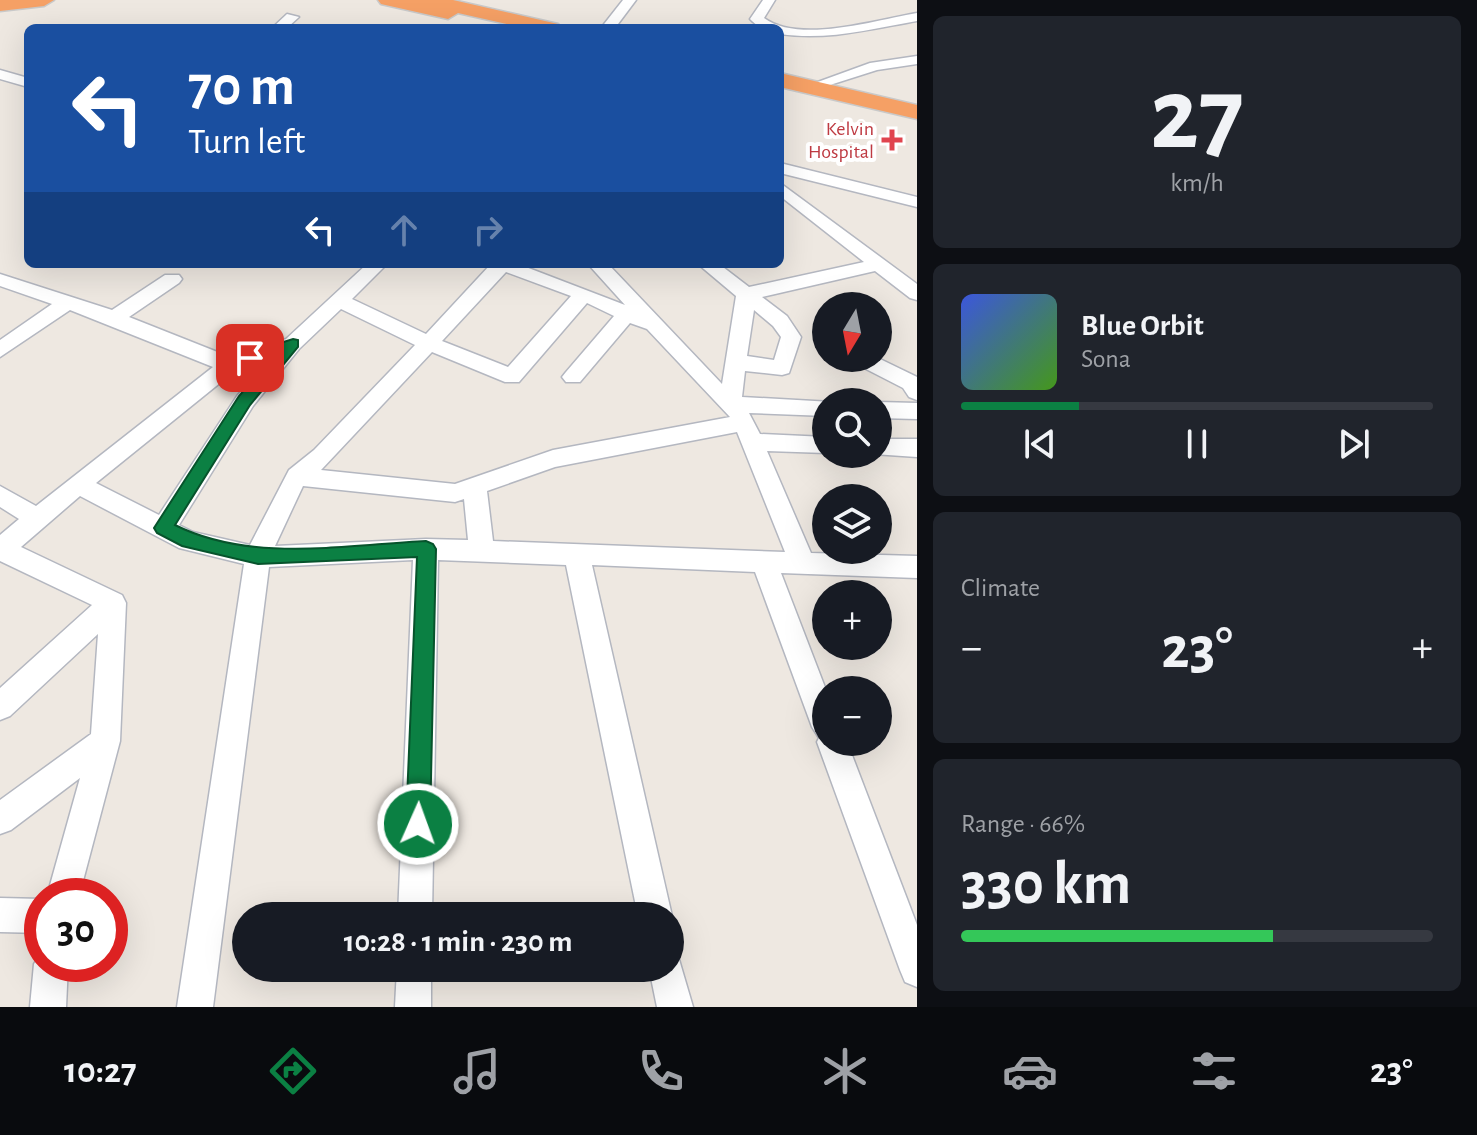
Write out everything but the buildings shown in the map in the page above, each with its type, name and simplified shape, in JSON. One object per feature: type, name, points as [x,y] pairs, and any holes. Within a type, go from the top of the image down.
[{"type":"highway","points":[[0,2],[44,0]]},
{"type":"highway","points":[[388,0],[494,24]]},
{"type":"highway","points":[[427,0],[533,24]]},
{"type":"highway","points":[[784,81],[917,112]]},
{"type":"highway","points":[[784,94],[917,124]]},
{"type":"street","points":[[611,24],[630,0]]},
{"type":"street","points":[[764,24],[757,19],[769,0]]},
{"type":"street","points":[[284,24],[292,17]]},
{"type":"street","points":[[784,30],[808,33],[840,30],[917,17]]},
{"type":"street","points":[[811,87],[875,66],[917,60]]},
{"type":"street","points":[[0,74],[24,82]]},
{"type":"street","points":[[784,169],[917,202]]},
{"type":"street","points":[[784,191],[917,294]]},
{"type":"street","points":[[746,294],[880,264]]},
{"type":"street","points":[[164,528],[245,401],[293,344],[374,268]]},
{"type":"street","points":[[195,1007],[258,557],[272,521],[297,476],[322,456],[498,268]]},
{"type":"street","points":[[513,268],[584,294],[657,327]]},
{"type":"street","points":[[601,268],[740,418],[812,441]]},
{"type":"street","points":[[712,268],[780,321],[791,337],[782,368],[734,362]]},
{"type":"street","points":[[114,318],[172,279]]},
{"type":"street","points":[[0,280],[69,301],[229,365]]},
{"type":"street","points":[[340,301],[428,343],[512,377],[584,294]]},
{"type":"street","points":[[746,294],[734,362],[740,418],[802,562]]},
{"type":"street","points":[[0,350],[69,301]]},
{"type":"street","points":[[573,377],[626,315]]},
{"type":"street","points":[[113,603],[0,550],[229,365],[293,344]]},
{"type":"street","points":[[889,372],[911,383],[917,392]]},
{"type":"street","points":[[297,476],[455,493],[553,459],[740,418],[812,410]]},
{"type":"street","points":[[892,410],[917,411]]},
{"type":"street","points":[[892,447],[917,448]]},
{"type":"street","points":[[78,484],[188,541],[258,557],[426,549],[917,567]]},
{"type":"street","points":[[475,486],[482,551]]},
{"type":"street","points":[[0,495],[38,519]]},
{"type":"street","points":[[415,902],[426,549]]},
{"type":"street","points":[[577,555],[652,902]]},
{"type":"street","points":[[764,561],[812,690]]},
{"type":"street","points":[[0,707],[113,603]]},
{"type":"street","points":[[68,878],[105,741],[113,603]]},
{"type":"street","points":[[0,819],[105,741]]},
{"type":"street","points":[[837,756],[917,970]]},
{"type":"street","points":[[0,915],[24,916]]},
{"type":"street","points":[[48,1007],[50,982]]},
{"type":"street","points":[[413,1007],[414,982]]},
{"type":"street","points":[[669,982],[675,1007]]},
{"type":"place","name":"Kelvin Hospital","points":[[892,140]]},
{"type":"route","points":[[250,358],[293,344],[277,359],[245,401],[164,528],[188,541],[258,557],[426,549],[418,824]]}]
